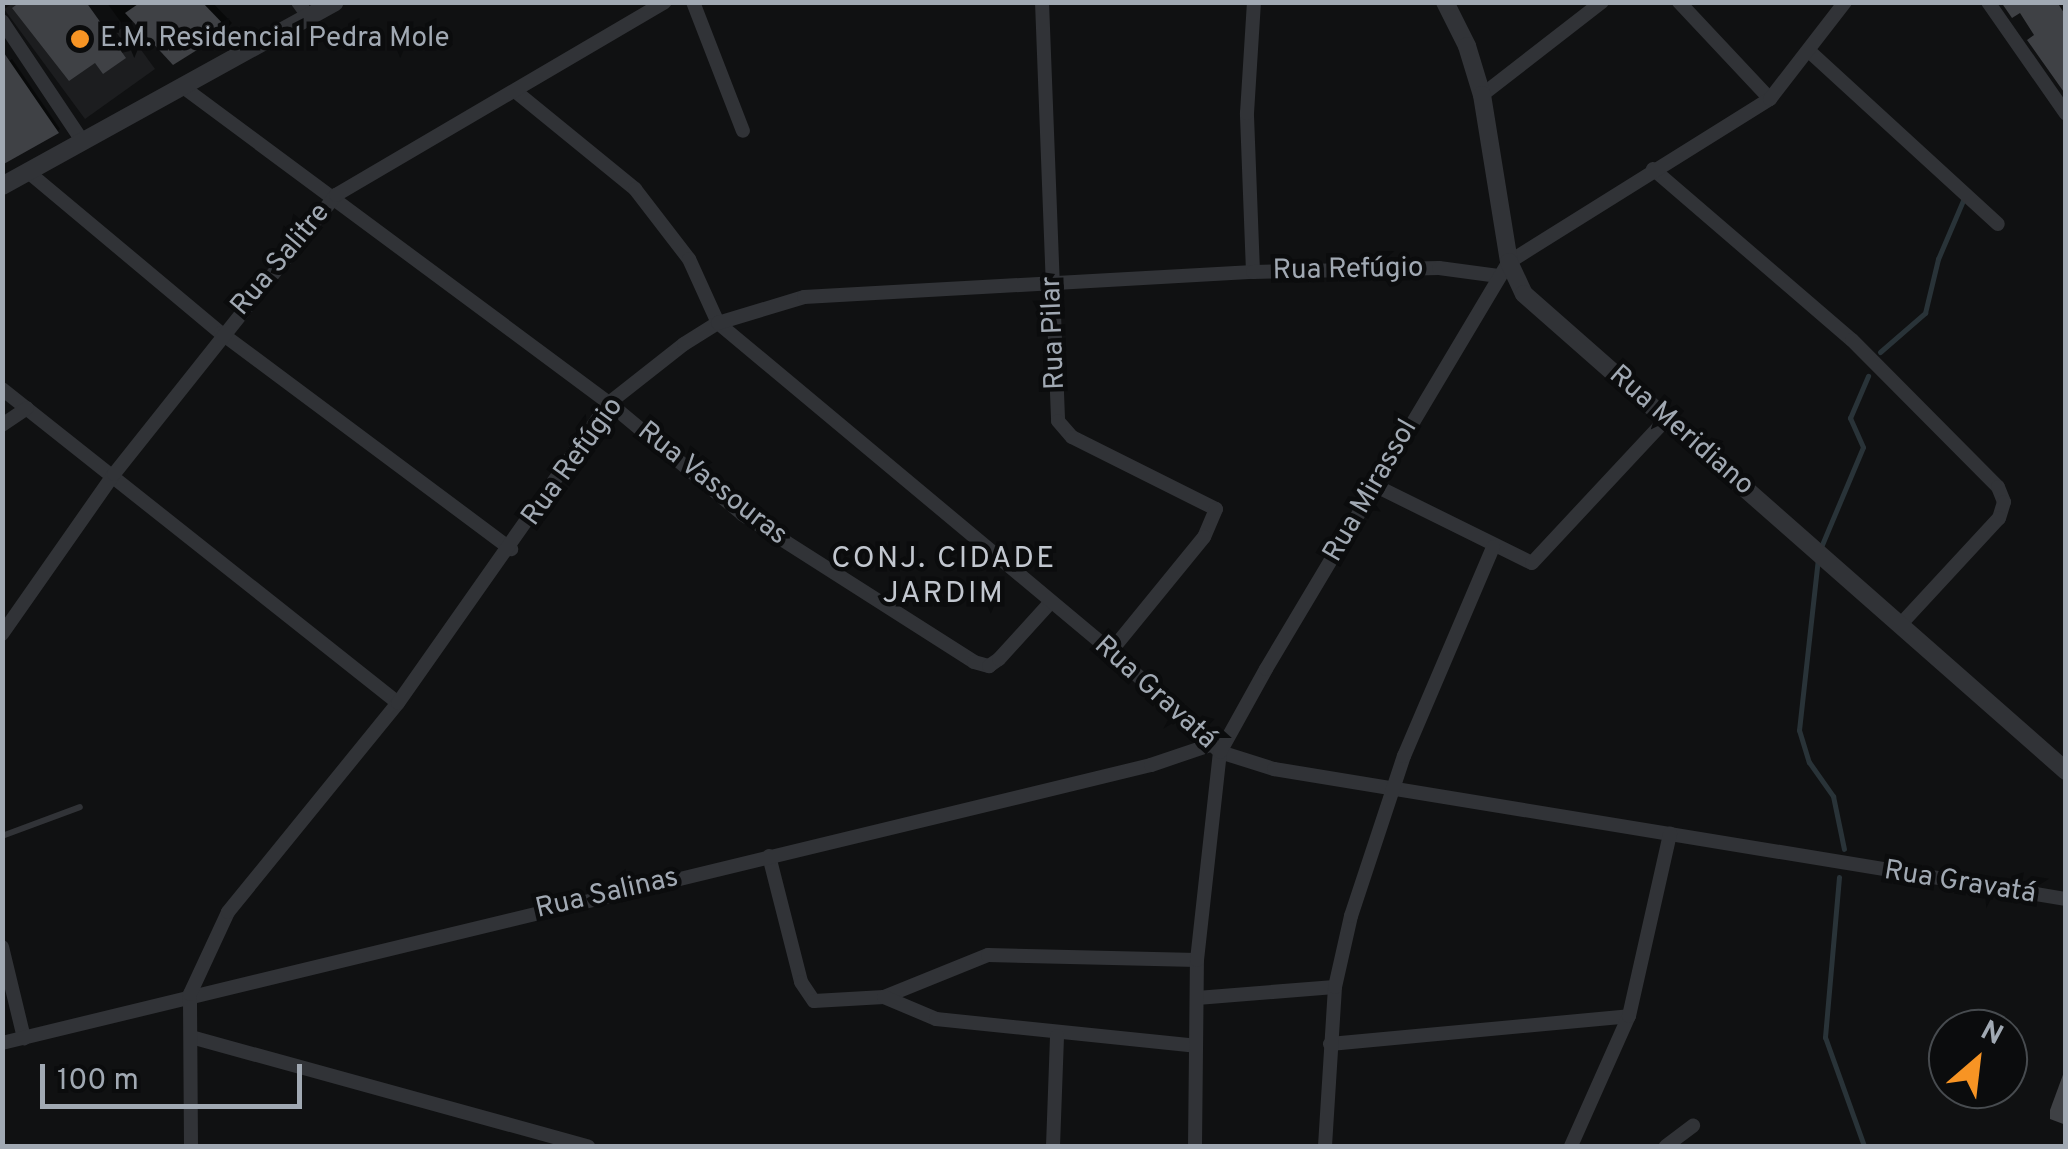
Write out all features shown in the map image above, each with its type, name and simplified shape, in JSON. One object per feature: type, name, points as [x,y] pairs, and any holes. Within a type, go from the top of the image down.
[{"type":"street","points":[[2,186],[183,86],[304,10],[334,2]]},
{"type":"street","name":"Rua Salitre","points":[[2,634],[114,474],[221,333],[336,195],[665,2]]},
{"type":"street","points":[[693,2],[743,131]]},
{"type":"street","name":"Rua Pilar","points":[[1042,2],[1052,280],[1062,429],[1216,508],[1204,537],[1110,651]]},
{"type":"street","points":[[1253,272],[1247,113],[1254,2]]},
{"type":"street","name":"Rua Meridiano","points":[[1445,2],[1468,46],[1482,96],[1503,269],[1534,306],[1667,418],[2066,771]]},
{"type":"street","points":[[1482,96],[1602,2]]},
{"type":"street","points":[[1679,2],[1770,98]]},
{"type":"street","name":"Rua Mirassol","points":[[1195,1146],[1197,960],[1215,749],[1503,269],[1770,98],[1845,2]]},
{"type":"street","points":[[1988,2],[2066,114]]},
{"type":"street","points":[[2,21],[81,139]]},
{"type":"street","points":[[1809,51],[1998,224]]},
{"type":"street","name":"Rua Vassouras","points":[[183,86],[336,195],[609,403],[742,514],[980,665],[999,658],[1050,602]]},
{"type":"street","name":"Rua Gravatá","points":[[515,91],[635,189],[689,259],[718,322],[1110,651],[1215,749],[1274,769],[2066,899]]},
{"type":"street","points":[[1654,169],[1852,340],[1998,487],[2004,502],[1999,518],[1901,624]]},
{"type":"street","points":[[27,171],[221,333],[512,549]]},
{"type":"street","name":"Rua Refúgio","points":[[191,1146],[190,994],[236,899],[398,703],[512,549],[609,403],[718,322],[804,297],[1052,280],[1253,272],[1503,269]]},
{"type":"street","points":[[2,388],[398,703]]},
{"type":"street","points":[[2,425],[28,408]]},
{"type":"street","points":[[1374,484],[1532,563],[1542,559],[1667,418]]},
{"type":"street","points":[[1325,1146],[1335,987],[1393,787],[1494,547]]},
{"type":"street","name":"Rua Salinas","points":[[2,1043],[190,994],[1215,749]]},
{"type":"street","points":[[1571,1146],[1630,1016],[1670,834]]},
{"type":"street","points":[[768,856],[806,994],[824,1002],[884,997],[988,955],[1197,960]]},
{"type":"street","points":[[2,947],[24,1038]]},
{"type":"street","points":[[1197,998],[1335,987]]},
{"type":"street","points":[[884,997],[926,1017],[1057,1036],[1196,1046]]},
{"type":"street","points":[[1330,1044],[1630,1016]]},
{"type":"street","points":[[1053,1146],[1057,1036]]},
{"type":"street","points":[[191,1037],[588,1146]]},
{"type":"street","points":[[1666,1146],[1693,1126]]},
{"type":"lane","points":[[2,836],[80,808]]},
{"type":"shaded area","name":"E.M. Residencial Pedra Mole","points":[[13,3],[107,3],[155,69],[85,119],[4,9]]},
{"type":"building","points":[[20,2],[86,2],[126,58],[103,74],[95,63],[69,81],[12,8]]},
{"type":"building","points":[[141,2],[202,2],[229,30],[173,65],[125,13]]},
{"type":"building","points":[[2001,2],[2057,2],[2066,16],[2066,95],[2027,40],[2034,35],[2020,13],[2012,18]]},
{"type":"building","points":[[2,50],[59,133],[2,165]]},
{"type":"building","points":[[2066,1072],[2066,1125],[2050,1119]]},
{"type":"waterway","points":[[1880,352],[1925,313],[1938,259],[1964,198]]},
{"type":"waterway","points":[[1821,547],[1863,447],[1850,418],[1868,376]]},
{"type":"waterway","points":[[1818,558],[1799,730],[1809,762],[1833,796],[1844,849]]},
{"type":"waterway","points":[[1839,877],[1825,1037],[1864,1146]]},
{"type":"place","name":"E.M. Residencial Pedra Mole","points":[[80,39]]},
{"type":"district","name":"CONJ. CIDADE JARDIM","points":[[944,577]]}]
